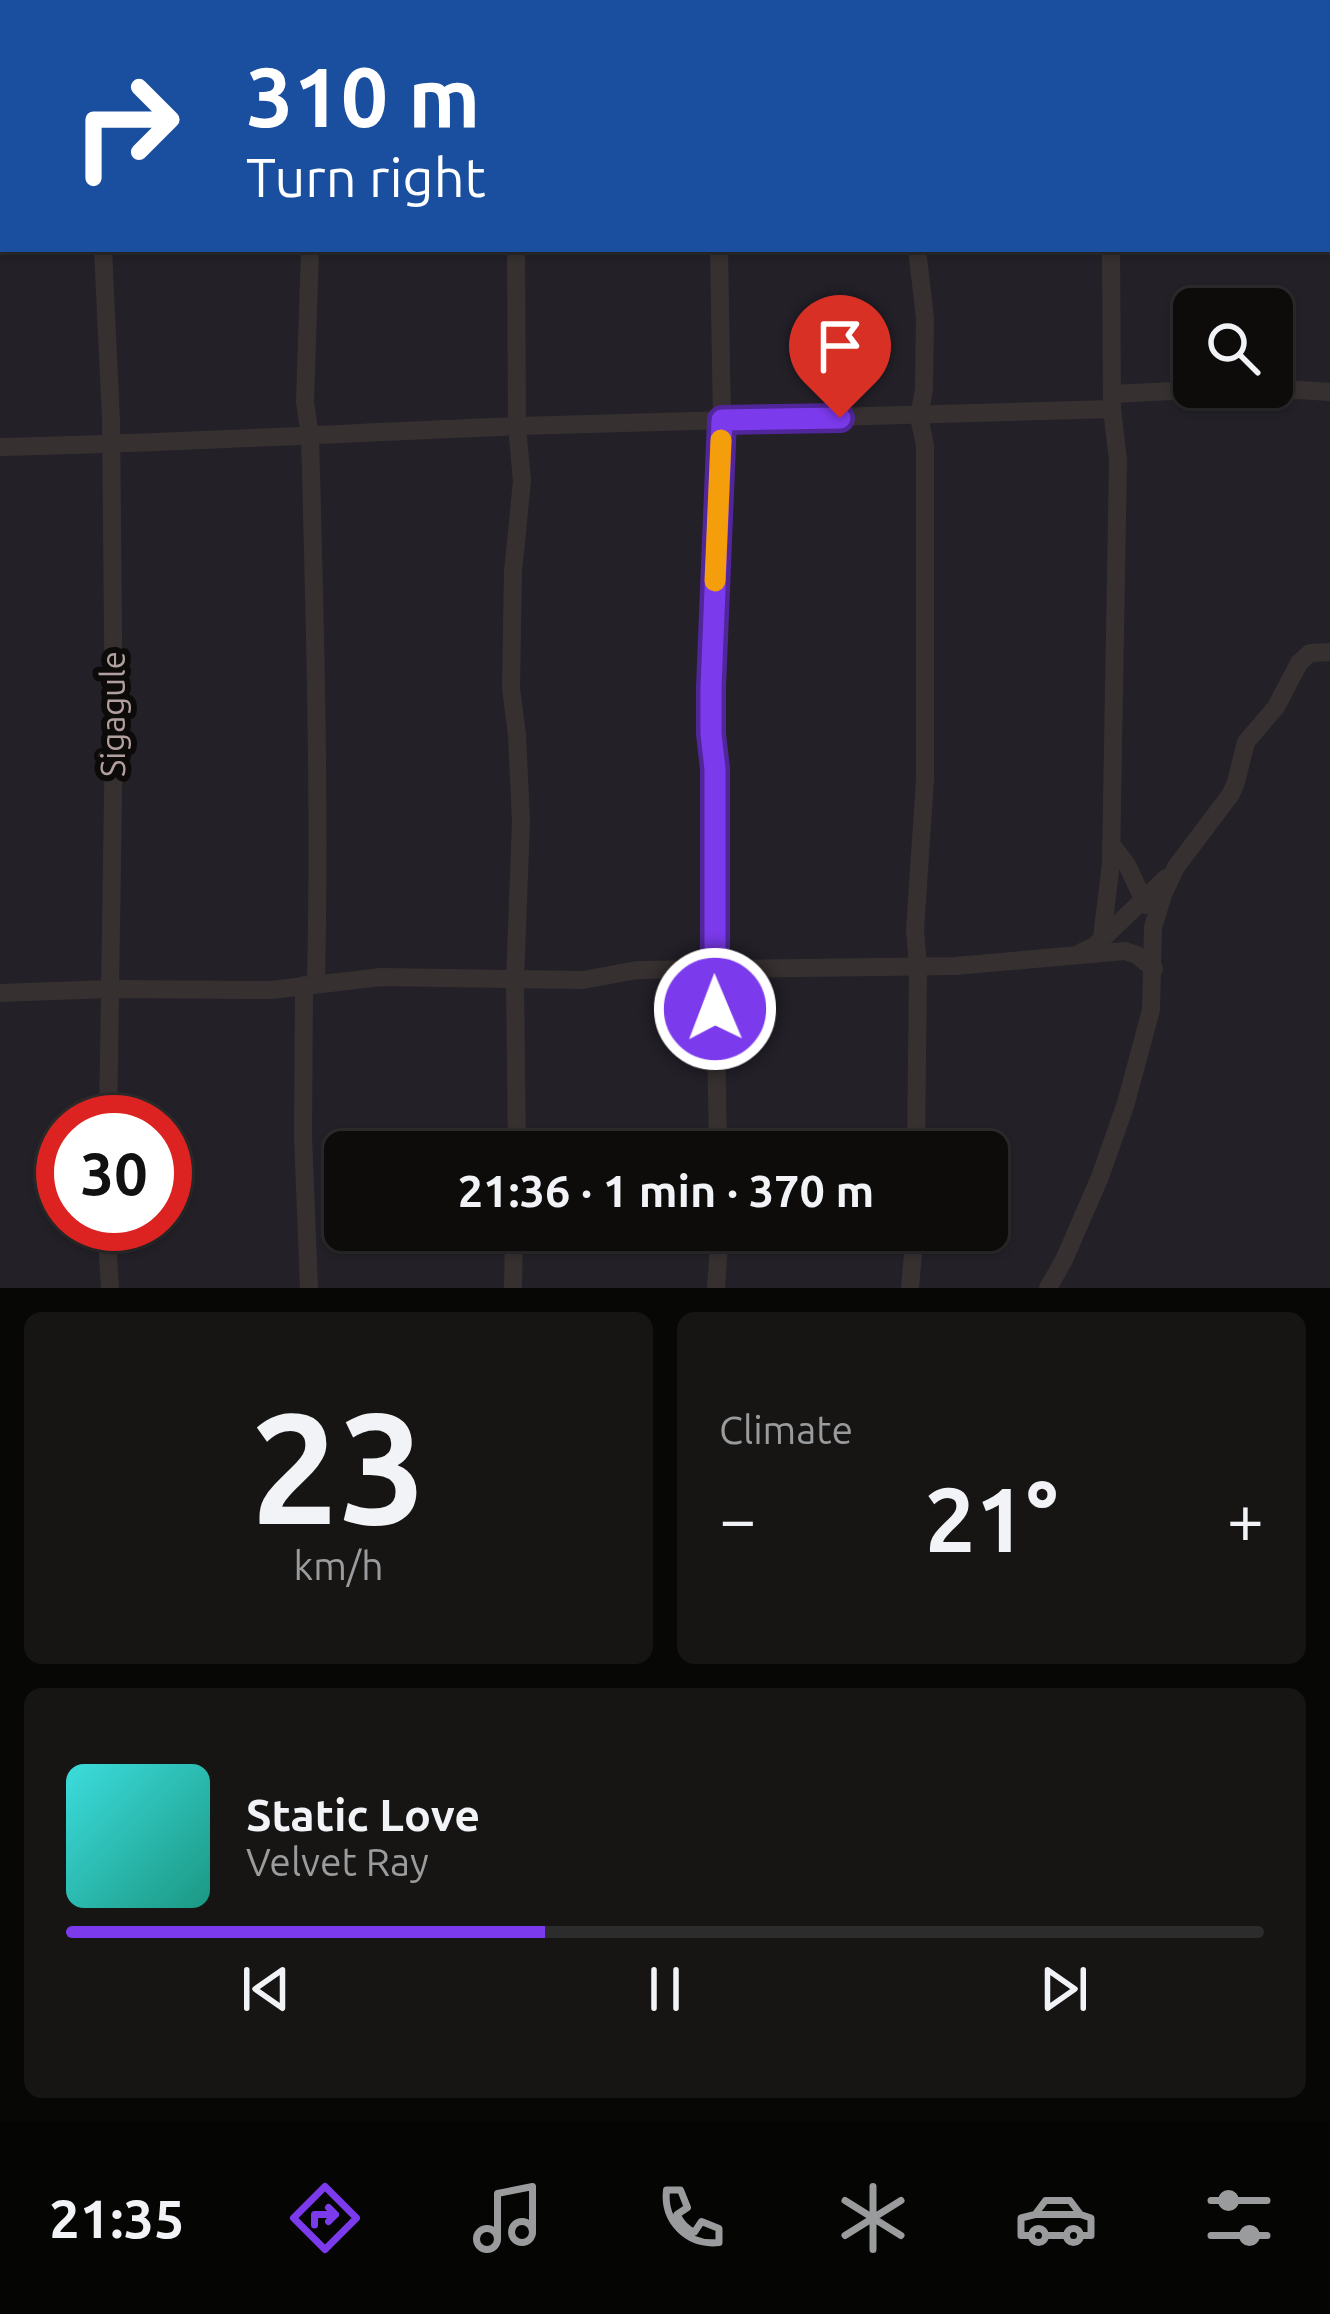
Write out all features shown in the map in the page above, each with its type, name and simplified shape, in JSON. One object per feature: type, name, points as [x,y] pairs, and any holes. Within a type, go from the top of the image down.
[{"type":"street","name":"Sigagule","points":[[103,252],[111,442],[113,895],[108,1095]]},
{"type":"street","points":[[309,1288],[303,1137],[318,892],[310,437],[305,397],[310,252]]},
{"type":"street","points":[[516,252],[522,481],[513,572],[511,688],[521,821],[515,981],[517,1131]]},
{"type":"street","points":[[716,1131],[711,687],[722,420],[719,252]]},
{"type":"street","points":[[916,252],[926,355],[919,417],[925,445],[925,780],[915,930],[916,1131]]},
{"type":"street","points":[[1100,941],[1111,844],[1118,460],[1112,401],[1112,252]]},
{"type":"street","points":[[0,447],[517,426],[919,417],[1112,401],[1173,391],[1207,397],[1330,392]]},
{"type":"street","points":[[1075,955],[1092,949],[1174,871],[1231,794],[1246,742],[1284,695],[1299,663],[1310,653],[1330,652]]},
{"type":"street","points":[[1048,1288],[1109,1155],[1151,1010],[1153,927],[1127,865],[1111,844]]},
{"type":"street","points":[[1153,927],[1174,871]]},
{"type":"street","points":[[0,993],[260,990],[381,977],[583,980],[637,970],[955,966],[1125,951],[1154,969]]},
{"type":"street","points":[[108,1251],[110,1288]]},
{"type":"street","points":[[512,1288],[513,1251]]},
{"type":"street","points":[[716,1288],[719,1251]]},
{"type":"street","points":[[910,1288],[913,1251]]},
{"type":"shaded area","points":[[0,252],[1330,252],[1330,1288],[0,1288]]},
{"type":"slow traffic","points":[[715,581],[721,440]]},
{"type":"route","points":[[715,1009],[711,687],[722,420],[840,418]]}]
